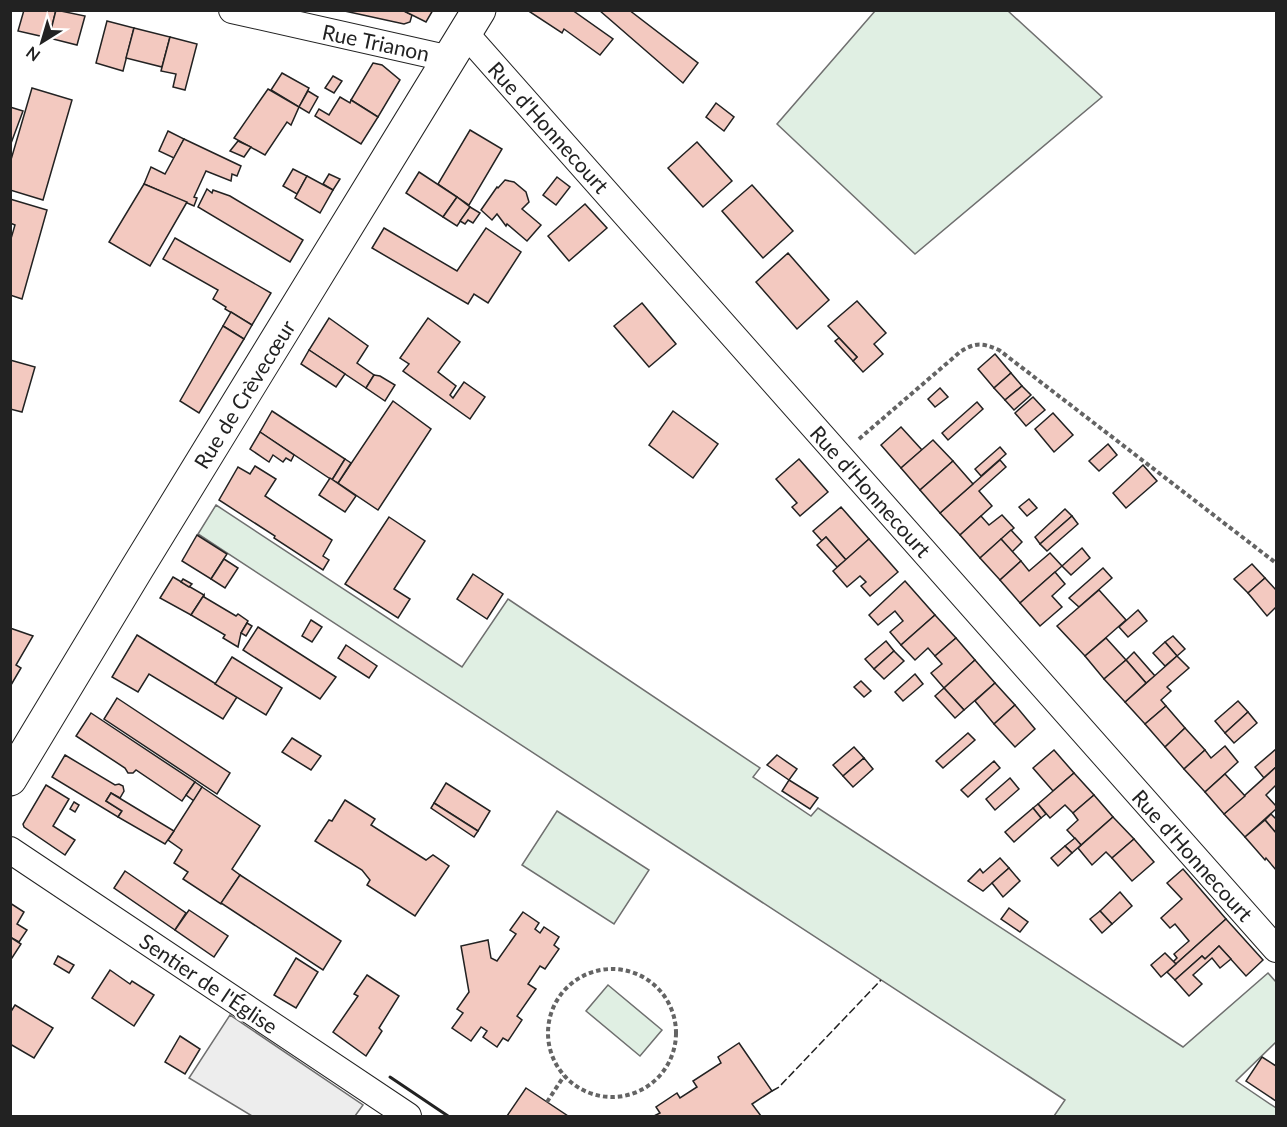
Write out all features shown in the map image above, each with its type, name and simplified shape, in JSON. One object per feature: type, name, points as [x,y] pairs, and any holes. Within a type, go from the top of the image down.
[{"type":"street","name":"Rue Trianon","points":[[232,10],[464,34]]},
{"type":"street","name":"Rue d'Honnecourt","points":[[464,34],[1276,949]]},
{"type":"street","name":"Rue de Crèvecœur","points":[[10,779],[464,34]]},
{"type":"street","name":"Sentier de l'Église","points":[[10,850],[408,1116]]},
{"type":"path","points":[[831,446],[858,440],[960,352],[970,345],[982,342],[999,350],[1276,563]]},
{"type":"path","points":[[610,969],[630,971],[649,980],[663,994],[673,1011],[677,1032],[674,1054],[663,1073],[646,1088],[625,1096],[603,1097],[582,1090],[564,1076],[552,1057],[548,1036],[550,1015],[559,997],[572,982],[590,972],[610,969]]},
{"type":"path","points":[[547,1102],[564,1076]]},
{"type":"green space","points":[[875,11],[1008,11],[1102,97],[915,254],[777,124]]},
{"type":"green space","points":[[216,505],[462,667],[508,599],[760,768],[753,777],[811,816],[818,808],[1183,1047],[1268,973],[1276,982],[1276,1042],[1236,1081],[1276,1108],[1276,1116],[1054,1116],[1065,1100],[198,534]]},
{"type":"green space","points":[[557,811],[649,870],[614,924],[522,865]]},
{"type":"green space","points":[[608,985],[662,1030],[640,1056],[586,1011]]},
{"type":"shaded area","points":[[230,1015],[363,1105],[355,1116],[252,1116],[189,1078]]},
{"type":"building","points":[[24,10],[56,10],[49,38],[18,31]]},
{"type":"building","points":[[56,10],[85,16],[77,45],[49,38]]},
{"type":"building","points":[[340,10],[402,10],[412,15],[410,22],[404,24]]},
{"type":"building","points":[[402,10],[433,10],[426,22]]},
{"type":"building","points":[[527,10],[572,10],[613,39],[600,55],[564,29],[562,33]]},
{"type":"building","points":[[599,10],[629,10],[698,63],[683,83]]},
{"type":"building","points":[[107,21],[134,28],[123,71],[96,63]]},
{"type":"building","points":[[134,28],[170,37],[162,67],[126,58]]},
{"type":"building","points":[[170,37],[197,44],[185,90],[173,87],[176,74],[161,71]]},
{"type":"building","points":[[373,63],[382,65],[400,80],[378,117],[351,100]]},
{"type":"building","points":[[282,73],[309,88],[299,107],[271,90]]},
{"type":"building","points":[[333,76],[342,81],[334,93],[325,88]]},
{"type":"building","points":[[32,88],[72,100],[43,200],[10,190],[10,163]]},
{"type":"building","points":[[268,89],[299,107],[291,125],[287,122],[265,155],[234,138]]},
{"type":"building","points":[[308,91],[318,97],[309,113],[299,107]]},
{"type":"building","points":[[340,97],[350,103],[351,100],[378,117],[361,144],[315,116],[319,109],[329,115]]},
{"type":"building","points":[[716,103],[734,117],[724,131],[706,117]]},
{"type":"building","points":[[10,107],[23,111],[10,146]]},
{"type":"building","points":[[470,130],[502,149],[469,205],[438,184]]},
{"type":"building","points":[[168,131],[184,139],[174,158],[159,151]]},
{"type":"building","points":[[184,139],[241,166],[237,176],[232,174],[231,181],[206,171],[194,197],[197,198],[194,206],[144,184],[151,167],[165,174]]},
{"type":"building","points":[[238,141],[251,147],[244,157],[230,151]]},
{"type":"building","points":[[697,142],[732,181],[703,207],[668,168]]},
{"type":"building","points":[[293,169],[307,176],[297,194],[283,186]]},
{"type":"building","points":[[419,172],[457,197],[443,217],[406,193]]},
{"type":"building","points":[[329,174],[340,179],[333,190],[323,184]]},
{"type":"building","points":[[307,176],[333,190],[320,213],[295,198]]},
{"type":"building","points":[[557,177],[570,187],[556,205],[543,195]]},
{"type":"building","points":[[505,180],[514,182],[526,192],[529,202],[522,209],[541,225],[527,241],[507,224],[506,226],[497,214],[492,220],[481,210],[497,187]]},
{"type":"building","points":[[144,184],[187,202],[150,266],[109,242]]},
{"type":"building","points":[[752,185],[793,231],[763,258],[722,211]]},
{"type":"building","points":[[207,189],[212,193],[213,190],[230,196],[303,240],[290,262],[198,207]]},
{"type":"building","points":[[457,197],[470,207],[457,226],[443,217]]},
{"type":"building","points":[[10,199],[47,210],[22,299],[10,295],[10,242],[15,225],[10,223]]},
{"type":"building","points":[[585,204],[607,228],[569,261],[548,236]]},
{"type":"building","points":[[470,207],[480,213],[473,223],[468,220],[465,224],[460,221]]},
{"type":"building","points":[[384,228],[457,271],[486,228],[521,252],[488,303],[474,294],[468,304],[372,248]]},
{"type":"building","points":[[175,238],[271,293],[252,325],[213,299],[218,290],[163,259]]},
{"type":"building","points":[[788,253],[829,300],[797,329],[756,282]]},
{"type":"building","points":[[857,301],[886,333],[874,344],[883,354],[863,372],[853,361],[857,357],[828,326]]},
{"type":"building","points":[[642,303],[676,344],[649,367],[614,326]]},
{"type":"building","points":[[231,312],[252,325],[244,339],[223,326]]},
{"type":"building","points":[[329,318],[368,346],[357,363],[374,375],[366,388],[309,350]]},
{"type":"building","points":[[428,318],[460,342],[438,372],[456,386],[450,395],[453,398],[464,382],[485,397],[470,419],[403,371],[409,364],[400,358]]},
{"type":"building","points":[[223,326],[244,339],[199,413],[180,401]]},
{"type":"building","points":[[839,338],[857,357],[853,361],[835,341]]},
{"type":"building","points":[[309,350],[345,374],[336,387],[301,364]]},
{"type":"building","points":[[995,354],[1011,373],[994,388],[978,369]]},
{"type":"building","points":[[10,360],[35,367],[22,412],[10,409]]},
{"type":"building","points":[[1011,373],[1022,386],[1005,400],[994,388]]},
{"type":"building","points":[[374,375],[395,385],[385,401],[366,388]]},
{"type":"building","points":[[1022,386],[1031,395],[1014,410],[1005,400]]},
{"type":"building","points":[[940,388],[948,397],[935,407],[928,399]]},
{"type":"building","points":[[1033,397],[1045,410],[1026,426],[1015,413]]},
{"type":"building","points":[[393,401],[431,429],[378,510],[338,483]]},
{"type":"building","points":[[977,402],[983,409],[948,440],[942,433]]},
{"type":"building","points":[[272,411],[345,459],[332,480],[260,432]]},
{"type":"building","points":[[673,411],[718,444],[693,478],[649,445]]},
{"type":"building","points":[[1053,413],[1073,435],[1054,452],[1035,429]]},
{"type":"building","points":[[901,427],[922,450],[901,468],[881,445]]},
{"type":"building","points":[[260,432],[294,455],[291,461],[286,458],[283,462],[273,455],[269,462],[250,449]]},
{"type":"building","points":[[933,440],[953,461],[920,490],[901,468]]},
{"type":"building","points":[[1108,444],[1117,455],[1099,471],[1089,461]]},
{"type":"building","points":[[1000,447],[1006,454],[981,476],[975,469]]},
{"type":"building","points":[[345,459],[351,463],[338,483],[332,480]]},
{"type":"building","points":[[799,459],[828,492],[800,516],[792,507],[797,503],[776,479]]},
{"type":"building","points":[[1000,460],[1006,467],[979,491],[992,506],[960,535],[940,513]]},
{"type":"building","points":[[953,461],[973,484],[940,513],[920,490]]},
{"type":"building","points":[[1143,465],[1157,481],[1126,508],[1113,493]]},
{"type":"building","points":[[255,466],[276,479],[265,496],[332,540],[323,556],[329,560],[323,570],[219,500],[238,467],[250,474]]},
{"type":"building","points":[[330,478],[356,496],[345,512],[319,495]]},
{"type":"building","points":[[1029,499],[1037,508],[1027,516],[1019,507]]},
{"type":"building","points":[[841,507],[869,539],[846,560],[826,537],[822,541],[813,531]]},
{"type":"building","points":[[1065,509],[1072,516],[1040,544],[1035,537]]},
{"type":"building","points":[[1002,515],[1014,528],[980,558],[960,535],[981,516],[989,525]]},
{"type":"building","points":[[1072,516],[1078,524],[1047,551],[1040,544]]},
{"type":"building","points":[[389,517],[425,541],[394,589],[410,599],[398,618],[345,584]]},
{"type":"building","points":[[1011,530],[1022,542],[1012,552],[1001,539]]},
{"type":"building","points":[[197,535],[227,554],[211,579],[182,561]]},
{"type":"building","points":[[826,537],[846,560],[837,567],[817,545]]},
{"type":"building","points":[[869,539],[898,572],[870,596],[861,586],[866,582],[860,576],[847,587],[833,571]]},
{"type":"building","points":[[1001,539],[1021,561],[1000,580],[980,558]]},
{"type":"building","points":[[1082,548],[1090,558],[1071,575],[1062,566]]},
{"type":"building","points":[[1050,553],[1062,566],[1020,603],[1000,580],[1021,561],[1029,571]]},
{"type":"building","points":[[224,559],[238,568],[225,588],[211,579]]},
{"type":"building","points":[[1252,564],[1265,578],[1248,593],[1234,579]]},
{"type":"building","points":[[1103,568],[1112,578],[1079,607],[1069,598]]},
{"type":"building","points":[[1055,572],[1065,584],[1052,596],[1062,607],[1040,626],[1020,603]]},
{"type":"building","points":[[473,574],[503,594],[487,619],[457,599]]},
{"type":"building","points":[[173,577],[204,595],[191,615],[160,598]]},
{"type":"building","points":[[1265,578],[1276,590],[1276,607],[1267,616],[1248,593]]},
{"type":"building","points":[[183,579],[192,584],[189,587],[181,582]]},
{"type":"building","points":[[905,581],[935,615],[901,645],[890,632],[903,621],[895,611],[878,625],[869,615]]},
{"type":"building","points":[[1099,590],[1126,620],[1085,656],[1057,626]]},
{"type":"building","points":[[204,595],[236,616],[238,614],[248,621],[241,633],[238,647],[223,638],[225,635],[191,615]]},
{"type":"building","points":[[1138,610],[1147,621],[1128,637],[1119,627]]},
{"type":"building","points":[[935,615],[956,638],[935,656],[928,648],[915,660],[901,645]]},
{"type":"building","points":[[311,620],[322,627],[312,642],[302,636]]},
{"type":"building","points":[[247,623],[252,626],[246,636],[241,633]]},
{"type":"building","points":[[258,627],[336,677],[320,699],[243,650]]},
{"type":"building","points":[[10,628],[33,636],[16,665],[21,668],[11,685]]},
{"type":"building","points":[[137,635],[237,697],[223,719],[149,674],[138,692],[112,677]]},
{"type":"building","points":[[1173,636],[1185,649],[1177,656],[1165,642]]},
{"type":"building","points":[[956,638],[975,660],[944,688],[931,673],[942,664],[935,656]]},
{"type":"building","points":[[1106,638],[1126,660],[1104,679],[1085,656]]},
{"type":"building","points":[[886,641],[894,651],[874,669],[865,659]]},
{"type":"building","points":[[1165,642],[1177,656],[1165,666],[1153,653]]},
{"type":"building","points":[[346,645],[377,666],[369,678],[338,658]]},
{"type":"building","points":[[894,651],[904,661],[884,679],[874,669]]},
{"type":"building","points":[[1134,652],[1155,676],[1146,683],[1126,660]]},
{"type":"building","points":[[1177,656],[1189,668],[1167,687],[1171,691],[1161,700],[1166,706],[1145,724],[1125,702]]},
{"type":"building","points":[[232,657],[282,688],[266,715],[215,684]]},
{"type":"building","points":[[975,660],[995,683],[964,710],[944,688]]},
{"type":"building","points":[[1126,660],[1146,683],[1125,702],[1104,679]]},
{"type":"building","points":[[915,674],[923,684],[903,701],[895,692]]},
{"type":"building","points":[[861,681],[871,691],[864,697],[854,687]]},
{"type":"building","points":[[995,683],[1015,705],[994,724],[975,701]]},
{"type":"building","points":[[944,688],[964,710],[955,718],[935,696]]},
{"type":"building","points":[[117,698],[230,773],[217,794],[104,719]]},
{"type":"building","points":[[1238,701],[1248,712],[1225,733],[1215,721]]},
{"type":"building","points":[[1015,705],[1035,729],[1015,747],[994,724]]},
{"type":"building","points":[[1166,706],[1185,728],[1165,747],[1145,724]]},
{"type":"building","points":[[1248,712],[1257,723],[1234,743],[1225,733]]},
{"type":"building","points":[[91,713],[195,782],[182,801],[136,770],[128,773],[125,768],[76,736]]},
{"type":"building","points":[[1185,728],[1205,750],[1184,769],[1165,747]]},
{"type":"building","points":[[968,733],[975,740],[943,768],[936,761]]},
{"type":"building","points":[[292,738],[321,756],[311,770],[282,752]]},
{"type":"building","points":[[1225,746],[1238,762],[1205,792],[1184,769],[1205,750],[1211,758]]},
{"type":"building","points":[[854,747],[864,758],[843,776],[833,765]]},
{"type":"building","points":[[1276,749],[1276,767],[1264,778],[1255,767]]},
{"type":"building","points":[[1054,750],[1074,773],[1053,791],[1033,768]]},
{"type":"building","points":[[65,755],[115,785],[123,786],[124,791],[120,798],[111,793],[106,801],[122,811],[118,817],[52,777]]},
{"type":"building","points":[[777,755],[797,769],[789,780],[767,765]]},
{"type":"building","points":[[864,758],[873,769],[853,787],[843,776]]},
{"type":"building","points":[[994,761],[1000,768],[968,797],[961,790]]},
{"type":"building","points":[[1276,767],[1276,785],[1266,795],[1276,809],[1245,837],[1224,814]]},
{"type":"building","points":[[1074,773],[1094,795],[1073,813],[1065,805],[1050,818],[1038,804]]},
{"type":"building","points":[[1225,774],[1245,796],[1224,814],[1205,792]]},
{"type":"building","points":[[1010,778],[1019,789],[995,810],[986,799]]},
{"type":"building","points":[[789,780],[818,798],[810,809],[782,791]]},
{"type":"building","points":[[195,782],[202,787],[194,801],[186,795]]},
{"type":"building","points":[[446,783],[490,811],[478,831],[434,803]]},
{"type":"building","points":[[46,785],[69,799],[53,826],[75,840],[65,855],[24,827],[23,824]]},
{"type":"building","points":[[202,787],[260,826],[232,869],[240,875],[221,904],[183,879],[188,872],[174,863],[182,850],[168,840]]},
{"type":"building","points":[[111,793],[174,831],[165,844],[118,817],[122,811],[106,801]]},
{"type":"building","points":[[1094,795],[1113,817],[1081,845],[1067,830],[1078,820],[1073,813]]},
{"type":"building","points":[[345,800],[375,819],[371,825],[426,860],[433,855],[449,866],[415,916],[367,885],[370,880],[362,870],[315,841],[329,820],[332,821]]},
{"type":"building","points":[[74,802],[79,805],[75,812],[70,809]]},
{"type":"building","points":[[434,803],[478,831],[474,837],[431,808]]},
{"type":"building","points":[[1038,804],[1046,814],[1041,818],[1033,808]]},
{"type":"building","points":[[1033,808],[1041,818],[1014,842],[1005,832]]},
{"type":"building","points":[[1271,814],[1276,819],[1276,833],[1265,820]]},
{"type":"building","points":[[1113,817],[1134,839],[1112,858],[1106,852],[1092,865],[1078,848]]},
{"type":"building","points":[[1265,820],[1276,833],[1276,870],[1245,837]]},
{"type":"building","points":[[1075,838],[1081,845],[1072,853],[1065,846]]},
{"type":"building","points":[[1134,839],[1154,862],[1132,881],[1112,858]]},
{"type":"building","points":[[1065,846],[1072,853],[1058,866],[1051,858]]},
{"type":"building","points":[[1000,858],[1009,868],[983,891],[968,881],[980,869],[983,873]]},
{"type":"building","points":[[1009,868],[1020,881],[1003,897],[992,883]]},
{"type":"building","points":[[1183,869],[1226,919],[1176,964],[1173,962],[1177,958],[1174,954],[1189,941],[1175,924],[1170,928],[1161,918],[1182,899],[1167,883]]},
{"type":"building","points":[[125,871],[186,913],[175,930],[114,888]]},
{"type":"building","points":[[240,875],[341,941],[323,970],[221,903]]},
{"type":"building","points":[[1120,892],[1132,906],[1112,924],[1100,911]]},
{"type":"building","points":[[10,903],[24,912],[17,924],[27,930],[19,942],[10,937]]},
{"type":"building","points":[[1009,908],[1028,922],[1020,932],[1001,919]]},
{"type":"building","points":[[189,910],[228,936],[214,957],[175,930]]},
{"type":"building","points":[[1100,911],[1112,924],[1102,933],[1090,919]]},
{"type":"building","points":[[523,912],[539,923],[535,929],[540,933],[544,927],[559,937],[554,945],[559,949],[545,969],[540,966],[528,984],[536,989],[517,1016],[522,1020],[508,1041],[503,1038],[497,1047],[483,1037],[487,1031],[481,1027],[471,1041],[452,1028],[463,1013],[457,1009],[469,992],[461,946],[488,940],[491,958],[497,961],[516,934],[510,930]]},
{"type":"building","points":[[1226,919],[1263,960],[1246,976],[1219,946],[1205,959],[1202,956],[1175,980],[1167,972]]},
{"type":"building","points":[[10,937],[21,944],[10,961]]},
{"type":"building","points":[[1219,946],[1231,959],[1220,968],[1212,958],[1193,975],[1202,984],[1189,996],[1175,980],[1202,956],[1205,959]]},
{"type":"building","points":[[1165,953],[1176,964],[1161,977],[1151,965]]},
{"type":"building","points":[[58,956],[74,965],[69,973],[54,964]]},
{"type":"building","points":[[296,958],[318,972],[296,1008],[274,995]]},
{"type":"building","points":[[110,970],[130,984],[132,981],[154,995],[134,1026],[92,998]]},
{"type":"building","points":[[367,975],[399,996],[379,1028],[382,1031],[366,1056],[333,1032],[358,996],[354,994]]},
{"type":"building","points":[[15,1005],[53,1028],[34,1058],[10,1044],[10,1013]]},
{"type":"building","points":[[180,1036],[200,1049],[185,1074],[165,1062]]},
{"type":"building","points":[[739,1043],[772,1091],[752,1104],[761,1116],[654,1116],[660,1113],[656,1107],[677,1093],[680,1098],[697,1087],[693,1081],[721,1063],[718,1057]]},
{"type":"building","points":[[1262,1057],[1276,1066],[1276,1101],[1246,1081]]},
{"type":"building","points":[[526,1088],[568,1116],[507,1116]]},
{"type":"fence","points":[[772,1091],[779,1087],[881,980]]},
{"type":"wall","points":[[390,1077],[448,1116]]}]
